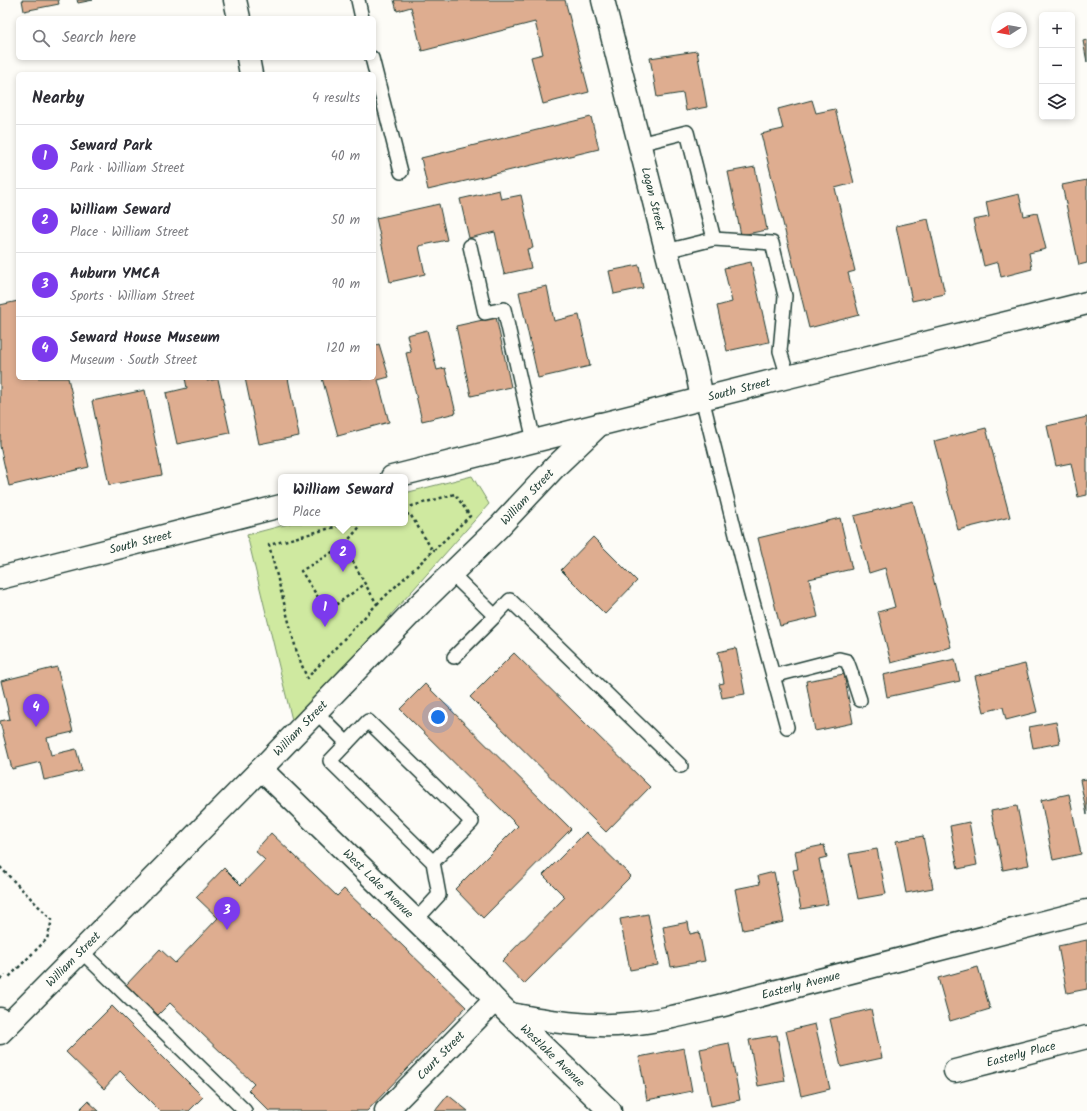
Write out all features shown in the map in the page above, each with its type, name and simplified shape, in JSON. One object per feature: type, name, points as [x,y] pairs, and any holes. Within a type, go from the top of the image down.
[{"type":"street","points":[[235,0],[239,16]]},
{"type":"street","name":"Logan Street","points":[[602,0],[696,368],[702,398]]},
{"type":"street","points":[[248,60],[251,72]]},
{"type":"street","name":"South Street","points":[[404,474],[702,398],[1087,303]]},
{"type":"street","name":"William Street","points":[[2,1026],[80,951],[316,712],[420,604],[499,527],[556,466],[600,424]]},
{"type":"street","name":"South Street","points":[[0,578],[278,507]]},
{"type":"street","name":"West Lake Avenue","points":[[260,769],[416,920],[478,981],[502,1007]]},
{"type":"street","name":"Easterly Avenue","points":[[502,1007],[540,1020],[586,1024],[628,1024],[667,1018],[1087,911]]},
{"type":"street","name":"Court Street","points":[[386,1111],[502,1007]]},
{"type":"street","name":"Westlake Avenue","points":[[502,1007],[610,1111]]},
{"type":"street","name":"Easterly Place","points":[[955,1071],[1087,1037]]},
{"type":"lane","points":[[358,0],[362,16]]},
{"type":"lane","points":[[373,60],[376,72]]},
{"type":"lane","points":[[376,74],[401,172]]},
{"type":"lane","points":[[639,144],[687,132],[714,239]]},
{"type":"lane","points":[[666,251],[714,239],[772,243],[785,296],[780,351],[788,377]]},
{"type":"lane","points":[[470,246],[484,313],[504,309],[534,441]]},
{"type":"lane","points":[[702,398],[748,583],[787,727]]},
{"type":"lane","points":[[451,574],[495,616]]},
{"type":"lane","points":[[454,657],[510,600],[681,766]]},
{"type":"lane","points":[[773,676],[838,659],[847,661],[860,700]]},
{"type":"lane","points":[[316,712],[347,743]]},
{"type":"lane","points":[[416,920],[439,895],[433,862],[330,761],[368,721],[472,822],[433,862]]},
{"type":"lane","points":[[80,951],[245,1111]]},
{"type":"path","points":[[338,526],[269,545],[296,653],[307,678],[378,604],[470,516],[455,494],[408,507]]},
{"type":"path","points":[[408,514],[410,514],[433,551]]},
{"type":"path","points":[[360,526],[344,545],[301,571],[327,611],[365,584]]},
{"type":"path","points":[[344,545],[365,584],[378,604]]},
{"type":"path","points":[[0,866],[52,920],[47,939],[8,978]]},
{"type":"path","points":[[0,979],[4,975]]},
{"type":"green space","points":[[472,476],[489,504],[296,722],[292,720],[247,535],[281,526],[408,526],[408,492]]},
{"type":"building","points":[[22,0],[58,0],[59,4],[24,11]]},
{"type":"building","points":[[77,0],[93,0],[78,3]]},
{"type":"building","points":[[394,0],[565,0],[589,92],[543,104],[531,57],[543,54],[535,22],[422,51],[411,7],[397,11]]},
{"type":"building","points":[[1087,40],[1087,62],[1083,41]]},
{"type":"building","points":[[697,51],[707,107],[686,111],[683,93],[657,97],[650,58]]},
{"type":"building","points":[[812,100],[816,113],[835,109],[854,183],[835,188],[855,271],[848,273],[859,315],[809,328],[761,134],[783,129],[778,109]]},
{"type":"building","points":[[591,117],[599,149],[428,190],[421,158]]},
{"type":"building","points":[[755,167],[767,230],[741,235],[728,172]]},
{"type":"building","points":[[1087,180],[1087,263],[1079,265],[1062,185]]},
{"type":"building","points":[[499,190],[501,199],[521,195],[533,248],[527,249],[531,268],[504,274],[495,232],[469,238],[460,199]]},
{"type":"building","points":[[1019,194],[1024,216],[1037,213],[1046,249],[1029,253],[1032,269],[1001,277],[998,262],[984,266],[973,220],[989,217],[986,202]]},
{"type":"building","points":[[439,204],[447,240],[419,246],[425,274],[390,282],[376,218]]},
{"type":"building","points":[[928,219],[945,294],[912,301],[896,226]]},
{"type":"building","points":[[751,262],[769,342],[727,351],[717,306],[732,302],[724,268]]},
{"type":"building","points":[[639,265],[643,288],[614,294],[609,271]]},
{"type":"building","points":[[547,286],[554,321],[579,315],[590,366],[538,378],[519,292]]},
{"type":"building","points":[[16,301],[16,380],[68,380],[89,467],[9,486],[0,446],[0,305]]},
{"type":"building","points":[[496,317],[511,387],[471,396],[456,326]]},
{"type":"building","points":[[427,330],[437,370],[445,368],[456,413],[422,421],[406,353],[411,352],[407,335]]},
{"type":"building","points":[[379,344],[389,377],[378,380],[389,422],[338,436],[323,380],[376,380],[376,345]]},
{"type":"building","points":[[185,380],[218,380],[230,433],[177,444],[166,393],[187,388]]},
{"type":"building","points":[[245,380],[288,380],[299,436],[259,444]]},
{"type":"building","points":[[145,390],[162,475],[109,485],[92,401]]},
{"type":"building","points":[[1087,417],[1087,495],[1078,497],[1071,463],[1056,466],[1047,426]]},
{"type":"building","points":[[986,428],[1010,517],[958,530],[934,441]]},
{"type":"building","points":[[913,501],[951,647],[891,663],[878,612],[895,607],[885,568],[869,573],[854,516]]},
{"type":"building","points":[[840,518],[852,569],[809,579],[818,617],[780,626],[758,538]]},
{"type":"building","points":[[593,537],[637,581],[605,614],[561,570]]},
{"type":"building","points":[[736,648],[745,694],[722,698],[719,684],[724,683],[718,652]]},
{"type":"building","points":[[514,653],[650,787],[606,832],[470,697]]},
{"type":"building","points":[[955,659],[960,681],[887,697],[883,675]]},
{"type":"building","points":[[1025,664],[1037,712],[1006,720],[1003,707],[984,712],[975,676]]},
{"type":"building","points":[[57,667],[73,732],[47,738],[51,755],[76,749],[82,771],[44,780],[40,762],[12,769],[0,722],[10,719],[1,681]]},
{"type":"building","points":[[844,674],[853,723],[815,731],[806,681]]},
{"type":"building","points":[[425,684],[571,829],[483,918],[455,889],[518,826],[400,709]]},
{"type":"building","points":[[1056,722],[1060,743],[1033,748],[1029,727]]},
{"type":"building","points":[[1087,779],[1087,815],[1080,780]]},
{"type":"building","points":[[1069,794],[1081,854],[1053,860],[1041,800]]},
{"type":"building","points":[[1017,806],[1029,865],[1003,870],[991,811]]},
{"type":"building","points":[[969,822],[977,865],[958,869],[950,826]]},
{"type":"building","points":[[586,832],[631,876],[524,984],[502,961],[565,897],[543,875]]},
{"type":"building","points":[[271,833],[337,896],[344,889],[466,1007],[367,1111],[269,1111],[248,1090],[254,1084],[170,1003],[158,1015],[126,985],[160,949],[175,963],[218,918],[196,897],[224,868],[241,885],[265,860],[255,851]]},
{"type":"building","points":[[923,836],[933,888],[906,893],[896,841]]},
{"type":"building","points":[[824,845],[827,857],[819,859],[828,904],[801,909],[793,870],[798,869],[795,851]]},
{"type":"building","points":[[877,849],[886,894],[858,899],[849,854]]},
{"type":"building","points":[[774,872],[784,922],[743,930],[735,889],[760,884],[758,876]]},
{"type":"building","points":[[648,914],[658,965],[630,970],[620,919]]},
{"type":"building","points":[[688,922],[690,934],[699,932],[705,961],[671,967],[663,927]]},
{"type":"building","points":[[1087,940],[1087,989],[1067,993],[1058,946]]},
{"type":"building","points":[[978,967],[990,1009],[950,1021],[938,978]]},
{"type":"building","points":[[112,1006],[203,1097],[189,1111],[160,1111],[120,1071],[104,1089],[66,1052]]},
{"type":"building","points":[[871,1009],[882,1058],[841,1067],[830,1019]]},
{"type":"building","points":[[815,1024],[830,1089],[801,1096],[786,1031]]},
{"type":"building","points":[[777,1035],[785,1081],[758,1086],[749,1040]]},
{"type":"building","points":[[729,1043],[740,1100],[711,1106],[700,1049]]},
{"type":"building","points":[[684,1048],[692,1091],[647,1100],[639,1057]]},
{"type":"building","points":[[448,1095],[468,1111],[435,1111]]},
{"type":"building","points":[[88,1101],[99,1111],[78,1111]]},
{"type":"place","name":"William Seward","points":[[343,572]]},
{"type":"place","name":"Seward Park","points":[[325,627]]},
{"type":"place","name":"Seward House Museum","points":[[36,727]]},
{"type":"place","name":"Auburn YMCA","points":[[227,930]]}]
